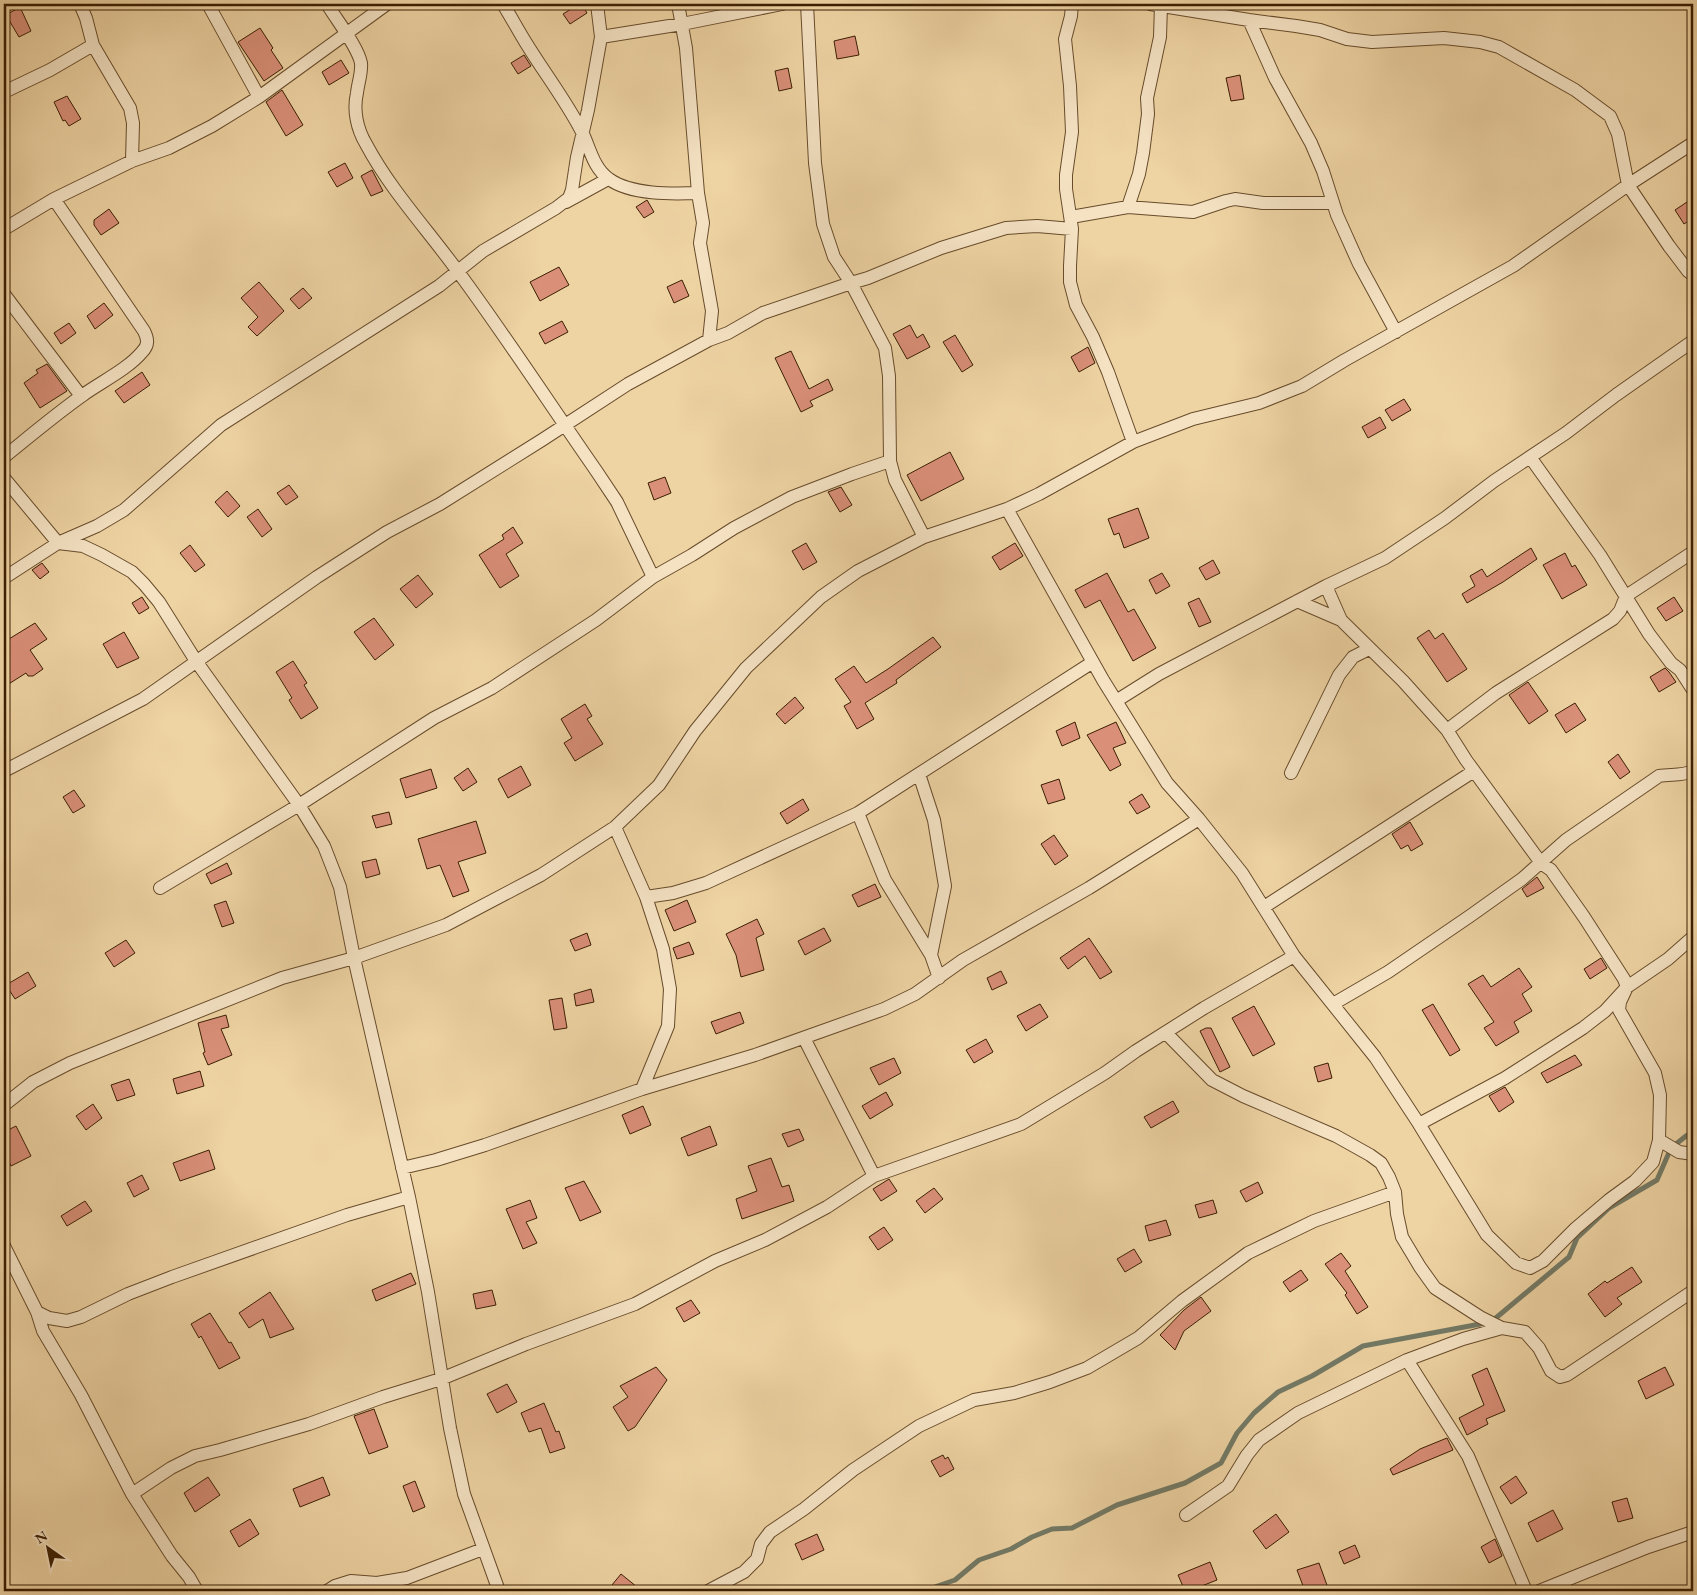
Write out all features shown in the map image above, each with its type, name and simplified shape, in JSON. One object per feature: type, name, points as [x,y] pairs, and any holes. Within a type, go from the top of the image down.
[{"type":"street","points":[[80,4],[94,45],[130,108],[133,123],[132,161]]},
{"type":"street","points":[[208,4],[259,97]]},
{"type":"street","points":[[327,4],[354,46],[361,64],[360,80],[356,94],[356,114],[357,126],[366,144],[397,194],[458,271],[617,502],[653,577]]},
{"type":"street","points":[[4,229],[54,199],[132,161],[169,148],[212,126],[259,97],[387,4]]},
{"type":"street","points":[[503,4],[583,134],[590,154],[608,179],[623,187],[652,192],[698,193]]},
{"type":"street","points":[[564,203],[569,198],[572,190],[601,38],[597,4]]},
{"type":"street","points":[[678,4],[687,56],[698,193],[703,223],[700,242],[712,310],[709,340]]},
{"type":"street","points":[[601,38],[782,4]]},
{"type":"street","points":[[807,4],[815,163],[823,224],[834,257],[851,283],[885,348],[889,376],[890,461],[894,480],[924,537]]},
{"type":"street","points":[[1072,4],[1065,39],[1072,112],[1072,132],[1066,175],[1072,223],[1070,266],[1072,293],[1108,372],[1134,442]]},
{"type":"street","points":[[1128,208],[1144,154],[1148,114],[1147,98],[1160,37],[1156,5],[1320,30],[1347,39],[1372,42],[1444,38],[1480,42],[1499,47],[1575,90],[1610,116],[1618,134],[1628,185],[1669,246],[1693,275]]},
{"type":"street","points":[[1248,20],[1275,78],[1311,143],[1323,171],[1332,203],[1359,264],[1396,332]]},
{"type":"street","points":[[4,92],[50,70],[94,45]]},
{"type":"street","points":[[4,1105],[33,1082],[70,1063],[282,978],[354,958],[446,925],[541,875],[615,827],[659,785],[695,731],[746,668],[821,596],[858,571],[924,537],[1007,509],[1039,494],[1134,442],[1194,419],[1259,403],[1302,386],[1513,266],[1628,185],[1693,143]]},
{"type":"street","points":[[4,578],[58,543],[97,526],[124,510],[221,425],[439,286],[491,245],[608,179]]},
{"type":"street","points":[[4,457],[81,396],[135,359],[147,344],[148,338],[54,199]]},
{"type":"street","points":[[4,771],[143,699],[317,577],[387,532],[440,504],[628,384],[709,340],[728,333],[764,314],[887,271],[941,248],[1006,228],[1072,223],[1128,208],[1193,212],[1226,201],[1235,200],[1263,203],[1332,203]]},
{"type":"street","points":[[4,294],[81,396]]},
{"type":"street","points":[[1116,701],[1159,674],[1326,586],[1385,558],[1438,523],[1494,481],[1693,341]]},
{"type":"street","points":[[1530,457],[1567,507],[1649,634],[1671,663],[1680,670],[1693,690]]},
{"type":"street","points":[[160,888],[299,805],[434,718],[492,688],[564,641],[653,577],[692,556],[734,528],[792,498],[890,461]]},
{"type":"street","points":[[4,478],[58,543],[83,546],[132,572],[159,602],[196,661],[299,805],[324,846],[340,887],[354,958],[409,1197],[464,1494],[499,1591]]},
{"type":"street","points":[[1007,509],[1093,662],[1167,783],[1199,819],[1242,873],[1294,956],[1375,1057],[1419,1124],[1487,1235],[1516,1263],[1530,1268],[1543,1261],[1594,1212],[1635,1181],[1653,1162],[1659,1140],[1660,1095],[1656,1074],[1619,1010],[1620,1002],[1627,987],[1624,979],[1584,917],[1551,870],[1541,863],[1474,771],[1447,730],[1414,692],[1341,620],[1326,586]]},
{"type":"street","points":[[1447,730],[1503,689],[1613,619],[1620,611],[1626,596],[1693,552]]},
{"type":"street","points":[[1297,601],[1341,620]]},
{"type":"street","points":[[1291,773],[1339,675],[1353,657],[1369,648]]},
{"type":"street","points":[[646,897],[673,893],[706,883],[858,813],[1093,662]]},
{"type":"street","points":[[1264,906],[1474,771]]},
{"type":"street","points":[[1333,1004],[1388,972],[1522,879],[1566,840],[1659,776],[1670,774],[1684,775],[1693,771]]},
{"type":"street","points":[[919,774],[934,820],[944,886],[931,955]]},
{"type":"street","points":[[858,813],[886,880],[931,955],[939,978]]},
{"type":"street","points":[[402,1168],[436,1160],[485,1144],[642,1089],[755,1056],[884,1008],[914,994],[963,960],[1089,888],[1199,819]]},
{"type":"street","points":[[615,827],[646,897],[663,949],[670,989],[668,1026],[642,1089]]},
{"type":"street","points":[[1419,1124],[1505,1078],[1583,1028],[1605,1011],[1627,987],[1668,959],[1693,937]]},
{"type":"street","points":[[132,1494],[171,1468],[195,1456],[309,1424],[383,1397],[442,1379],[535,1341],[635,1304],[715,1261],[773,1236],[827,1207],[874,1176],[1021,1124],[1106,1073],[1204,1008],[1294,956]]},
{"type":"street","points":[[1166,1033],[1212,1080],[1243,1096],[1336,1136],[1381,1163],[1395,1192],[1402,1236],[1435,1288],[1480,1317],[1502,1328],[1525,1332],[1539,1348],[1551,1371],[1560,1377],[1567,1375],[1693,1291]]},
{"type":"street","points":[[804,1038],[874,1176]]},
{"type":"street","points":[[1659,1140],[1679,1152],[1693,1154]]},
{"type":"street","points":[[708,1591],[744,1572],[756,1559],[762,1544],[770,1532],[804,1509],[853,1470],[919,1426],[974,1400],[1014,1393],[1087,1368],[1138,1338],[1182,1301],[1248,1253],[1314,1221],[1395,1192]]},
{"type":"street","points":[[38,1312],[49,1318],[68,1321],[81,1317],[128,1294],[181,1273],[347,1214],[409,1197]]},
{"type":"street","points":[[4,1246],[38,1312],[44,1331],[81,1395],[132,1494],[197,1591]]},
{"type":"street","points":[[1186,1515],[1228,1486],[1247,1455],[1259,1440],[1298,1413],[1407,1360],[1464,1339],[1502,1328]]},
{"type":"street","points":[[1407,1360],[1468,1456],[1526,1591]]},
{"type":"street","points":[[1539,1591],[1648,1546],[1693,1532]]},
{"type":"street","points":[[327,1591],[335,1586],[351,1581],[377,1583],[407,1578],[483,1550]]},
{"type":"building","points":[[582,4],[587,13],[570,24],[563,14]]},
{"type":"building","points":[[20,7],[31,31],[19,37],[6,15]]},
{"type":"building","points":[[260,28],[283,68],[264,81],[238,42]]},
{"type":"building","points":[[855,36],[859,55],[837,59],[834,41]]},
{"type":"building","points":[[524,55],[531,66],[518,74],[511,63]]},
{"type":"building","points":[[341,60],[349,73],[329,85],[322,72]]},
{"type":"building","points":[[788,68],[792,88],[779,91],[775,71]]},
{"type":"building","points":[[1240,75],[1244,99],[1231,101],[1226,78]]},
{"type":"building","points":[[282,90],[303,125],[286,136],[266,102]]},
{"type":"building","points":[[67,96],[81,119],[69,126],[65,120],[63,121],[54,102]]},
{"type":"building","points":[[345,163],[353,178],[337,187],[328,172]]},
{"type":"building","points":[[372,170],[383,191],[371,196],[361,176]]},
{"type":"building","points":[[1693,198],[1693,218],[1684,224],[1675,210]]},
{"type":"building","points":[[647,200],[654,212],[644,218],[636,207]]},
{"type":"building","points":[[109,209],[119,223],[101,235],[94,225],[94,220]]},
{"type":"building","points":[[559,267],[569,285],[540,301],[530,282]]},
{"type":"building","points":[[682,280],[689,296],[674,303],[667,287]]},
{"type":"building","points":[[259,282],[284,311],[257,336],[248,327],[258,317],[241,298]]},
{"type":"building","points":[[303,288],[312,298],[299,309],[290,299]]},
{"type":"building","points":[[104,303],[113,315],[95,329],[87,316]]},
{"type":"building","points":[[562,321],[568,332],[545,344],[539,333]]},
{"type":"building","points":[[69,323],[76,333],[61,344],[54,333]]},
{"type":"building","points":[[910,325],[917,338],[923,334],[930,347],[907,359],[893,334]]},
{"type":"building","points":[[955,335],[973,365],[962,372],[943,342]]},
{"type":"building","points":[[1088,347],[1095,363],[1079,372],[1071,357]]},
{"type":"building","points":[[791,351],[809,389],[828,379],[833,390],[810,401],[813,406],[801,412],[775,358]]},
{"type":"building","points":[[47,364],[67,391],[40,408],[24,383],[38,373],[36,370]]},
{"type":"building","points":[[142,372],[150,385],[124,403],[115,391]]},
{"type":"building","points":[[1404,399],[1411,410],[1392,421],[1385,410]]},
{"type":"building","points":[[1380,417],[1386,428],[1368,438],[1362,427]]},
{"type":"building","points":[[950,452],[964,479],[921,501],[907,475]]},
{"type":"building","points":[[665,477],[671,493],[654,500],[648,483]]},
{"type":"building","points":[[289,485],[298,497],[286,505],[277,493]]},
{"type":"building","points":[[841,487],[852,505],[840,512],[828,492]]},
{"type":"building","points":[[227,491],[240,506],[228,517],[215,502]]},
{"type":"building","points":[[1138,508],[1149,538],[1124,548],[1119,533],[1114,535],[1108,519]]},
{"type":"building","points":[[258,509],[272,529],[262,537],[247,517]]},
{"type":"building","points":[[513,527],[523,543],[506,554],[519,576],[500,588],[479,555],[504,539],[502,535]]},
{"type":"building","points":[[806,543],[817,562],[803,570],[792,551]]},
{"type":"building","points":[[1015,543],[1023,556],[1000,570],[992,557]]},
{"type":"building","points":[[190,545],[205,565],[195,572],[180,553]]},
{"type":"building","points":[[1531,548],[1537,559],[1467,603],[1462,594],[1475,586],[1470,576],[1482,569],[1487,577]]},
{"type":"building","points":[[1565,553],[1572,567],[1575,565],[1587,585],[1562,599],[1543,565]]},
{"type":"building","points":[[1213,560],[1220,573],[1206,580],[1199,568]]},
{"type":"building","points":[[42,563],[49,572],[40,579],[32,570]]},
{"type":"building","points":[[1107,573],[1128,612],[1134,609],[1156,648],[1133,661],[1100,600],[1085,608],[1075,590]]},
{"type":"building","points":[[1162,573],[1170,586],[1156,594],[1149,580]]},
{"type":"building","points":[[418,575],[433,594],[416,608],[400,589]]},
{"type":"building","points":[[142,597],[149,608],[139,614],[132,603]]},
{"type":"building","points":[[1674,597],[1683,611],[1666,621],[1657,608]]},
{"type":"building","points":[[1199,598],[1211,622],[1199,627],[1188,603]]},
{"type":"building","points":[[374,618],[394,645],[375,660],[354,632]]},
{"type":"building","points":[[35,623],[47,639],[30,650],[43,669],[33,676],[28,676],[26,673],[4,687],[4,642]]},
{"type":"building","points":[[1429,630],[1435,639],[1443,633],[1467,669],[1447,682],[1417,638]]},
{"type":"building","points":[[124,632],[139,658],[117,668],[103,644]]},
{"type":"building","points":[[933,637],[941,647],[896,680],[897,683],[865,703],[874,719],[857,729],[844,706],[851,702],[835,679],[854,666],[866,683]]},
{"type":"building","points":[[293,661],[307,683],[304,685],[318,708],[301,719],[289,700],[292,698],[276,672]]},
{"type":"building","points":[[1665,668],[1676,682],[1659,692],[1650,677]]},
{"type":"building","points":[[1528,682],[1548,711],[1529,724],[1509,695]]},
{"type":"building","points":[[795,697],[804,708],[785,724],[776,714]]},
{"type":"building","points":[[1575,703],[1586,720],[1566,733],[1555,715]]},
{"type":"building","points":[[585,704],[592,716],[587,719],[603,744],[575,761],[564,743],[572,738],[561,719]]},
{"type":"building","points":[[1075,722],[1080,738],[1062,746],[1056,731]]},
{"type":"building","points":[[1116,722],[1126,743],[1113,748],[1121,765],[1110,771],[1087,735]]},
{"type":"building","points":[[1618,754],[1630,772],[1620,779],[1608,762]]},
{"type":"building","points":[[521,766],[531,785],[508,798],[498,779]]},
{"type":"building","points":[[468,768],[477,782],[463,791],[454,778]]},
{"type":"building","points":[[431,769],[437,788],[406,798],[400,779]]},
{"type":"building","points":[[1059,779],[1065,799],[1048,804],[1041,785]]},
{"type":"building","points":[[74,790],[85,806],[73,813],[63,797]]},
{"type":"building","points":[[1142,794],[1150,807],[1137,814],[1129,802]]},
{"type":"building","points":[[803,799],[809,810],[787,824],[780,813]]},
{"type":"building","points":[[389,812],[392,824],[376,828],[372,816]]},
{"type":"building","points":[[476,821],[486,853],[458,862],[469,891],[453,897],[440,865],[427,869],[418,839]]},
{"type":"building","points":[[1410,822],[1423,844],[1411,851],[1408,845],[1401,849],[1392,834]]},
{"type":"building","points":[[1054,835],[1068,856],[1055,865],[1041,844]]},
{"type":"building","points":[[376,859],[380,874],[366,878],[362,862]]},
{"type":"building","points":[[227,863],[232,874],[211,884],[206,874]]},
{"type":"building","points":[[1537,877],[1544,888],[1527,897],[1522,889]]},
{"type":"building","points":[[875,884],[881,897],[858,907],[852,895]]},
{"type":"building","points":[[687,900],[696,922],[674,931],[665,910]]},
{"type":"building","points":[[226,901],[234,923],[222,927],[214,905]]},
{"type":"building","points":[[757,919],[764,934],[756,938],[764,970],[741,977],[736,955],[726,934]]},
{"type":"building","points":[[824,928],[831,941],[805,955],[798,941]]},
{"type":"building","points":[[587,933],[591,945],[575,951],[570,940]]},
{"type":"building","points":[[1089,938],[1112,972],[1100,979],[1085,956],[1068,969],[1060,958]]},
{"type":"building","points":[[126,940],[135,953],[114,967],[105,953]]},
{"type":"building","points":[[689,942],[694,954],[677,959],[673,948]]},
{"type":"building","points":[[1601,958],[1607,968],[1590,979],[1584,969]]},
{"type":"building","points":[[1519,968],[1532,987],[1522,994],[1532,1011],[1514,1022],[1519,1032],[1496,1046],[1484,1028],[1494,1022],[1468,984],[1483,975],[1491,987]]},
{"type":"building","points":[[1001,971],[1007,983],[992,990],[987,978]]},
{"type":"building","points":[[28,972],[36,986],[15,999],[6,985]]},
{"type":"building","points":[[591,989],[594,1002],[576,1006],[574,994]]},
{"type":"building","points":[[562,998],[567,1028],[554,1030],[549,1000]]},
{"type":"building","points":[[1040,1004],[1048,1017],[1026,1031],[1017,1016]]},
{"type":"building","points":[[1433,1004],[1460,1050],[1450,1056],[1422,1010]]},
{"type":"building","points":[[1254,1006],[1275,1044],[1253,1056],[1232,1018]]},
{"type":"building","points":[[740,1012],[744,1023],[716,1034],[711,1022]]},
{"type":"building","points":[[226,1015],[229,1027],[221,1029],[232,1055],[208,1065],[203,1053],[205,1052],[198,1023]]},
{"type":"building","points":[[1211,1028],[1230,1067],[1220,1072],[1200,1031]]},
{"type":"building","points":[[986,1039],[993,1052],[974,1063],[966,1050]]},
{"type":"building","points":[[1575,1055],[1582,1065],[1547,1083],[1541,1073]]},
{"type":"building","points":[[894,1058],[901,1073],[879,1085],[870,1068]]},
{"type":"building","points":[[1328,1063],[1332,1078],[1318,1082],[1314,1067]]},
{"type":"building","points":[[200,1071],[204,1086],[177,1094],[173,1079]]},
{"type":"building","points":[[129,1079],[135,1095],[117,1101],[111,1085]]},
{"type":"building","points":[[1505,1087],[1514,1102],[1499,1112],[1489,1096]]},
{"type":"building","points":[[886,1092],[893,1105],[870,1119],[862,1106]]},
{"type":"building","points":[[1173,1101],[1179,1112],[1151,1128],[1144,1117]]},
{"type":"building","points":[[93,1104],[102,1118],[86,1130],[76,1116]]},
{"type":"building","points":[[643,1106],[651,1125],[630,1134],[622,1115]]},
{"type":"building","points":[[16,1126],[31,1156],[11,1166],[4,1151],[4,1132]]},
{"type":"building","points":[[710,1126],[717,1145],[688,1156],[681,1138]]},
{"type":"building","points":[[799,1129],[804,1140],[788,1147],[782,1134]]},
{"type":"building","points":[[209,1150],[215,1169],[180,1181],[173,1163]]},
{"type":"building","points":[[771,1158],[782,1187],[789,1185],[794,1201],[742,1219],[736,1199],[757,1191],[748,1166]]},
{"type":"building","points":[[142,1175],[149,1189],[134,1197],[127,1183]]},
{"type":"building","points":[[889,1179],[897,1191],[881,1201],[873,1189]]},
{"type":"building","points":[[584,1181],[601,1212],[580,1221],[565,1188]]},
{"type":"building","points":[[1258,1182],[1263,1193],[1246,1202],[1240,1191]]},
{"type":"building","points":[[934,1188],[943,1199],[925,1213],[916,1201]]},
{"type":"building","points":[[530,1200],[537,1218],[526,1222],[537,1243],[523,1249],[506,1209]]},
{"type":"building","points":[[1213,1200],[1217,1213],[1199,1218],[1195,1205]]},
{"type":"building","points":[[85,1201],[92,1211],[67,1226],[61,1216]]},
{"type":"building","points":[[1166,1220],[1171,1235],[1149,1241],[1145,1226]]},
{"type":"building","points":[[884,1227],[893,1240],[878,1250],[869,1237]]},
{"type":"building","points":[[1134,1249],[1142,1262],[1125,1272],[1117,1259]]},
{"type":"building","points":[[1341,1253],[1351,1266],[1345,1271],[1368,1307],[1357,1314],[1345,1295],[1347,1293],[1325,1264]]},
{"type":"building","points":[[1632,1267],[1642,1282],[1617,1298],[1622,1304],[1605,1317],[1588,1294],[1605,1281],[1607,1283]]},
{"type":"building","points":[[1301,1270],[1308,1280],[1290,1292],[1283,1282]]},
{"type":"building","points":[[411,1273],[416,1284],[376,1301],[372,1290]]},
{"type":"building","points":[[492,1290],[496,1305],[476,1309],[473,1294]]},
{"type":"building","points":[[270,1292],[294,1329],[270,1338],[263,1319],[249,1328],[239,1313]]},
{"type":"building","points":[[1201,1297],[1211,1311],[1184,1331],[1175,1350],[1160,1335],[1184,1310]]},
{"type":"building","points":[[691,1300],[700,1313],[684,1322],[676,1308]]},
{"type":"building","points":[[210,1313],[240,1358],[219,1369],[201,1336],[199,1338],[191,1324]]},
{"type":"building","points":[[656,1367],[667,1380],[635,1427],[628,1431],[613,1407],[628,1397],[620,1386]]},
{"type":"building","points":[[1665,1367],[1674,1385],[1646,1399],[1638,1381]]},
{"type":"building","points":[[1487,1368],[1505,1411],[1486,1419],[1488,1424],[1467,1435],[1459,1418],[1484,1405],[1472,1375]]},
{"type":"building","points":[[507,1384],[517,1402],[497,1413],[487,1394]]},
{"type":"building","points":[[544,1403],[556,1432],[559,1431],[565,1448],[550,1453],[541,1428],[529,1432],[521,1413]]},
{"type":"building","points":[[374,1409],[388,1447],[369,1454],[354,1416]]},
{"type":"building","points":[[1447,1438],[1453,1450],[1393,1475],[1390,1469],[1420,1449]]},
{"type":"building","points":[[943,1455],[945,1459],[948,1457],[954,1469],[940,1477],[931,1461]]},
{"type":"building","points":[[1516,1476],[1527,1493],[1511,1504],[1500,1487]]},
{"type":"building","points":[[208,1477],[220,1495],[195,1512],[184,1493]]},
{"type":"building","points":[[323,1477],[330,1495],[300,1507],[293,1489]]},
{"type":"building","points":[[415,1481],[425,1507],[413,1512],[403,1486]]},
{"type":"building","points":[[1627,1498],[1633,1518],[1618,1522],[1612,1502]]},
{"type":"building","points":[[1553,1510],[1563,1529],[1537,1542],[1528,1523]]},
{"type":"building","points":[[1276,1514],[1289,1532],[1266,1549],[1253,1531]]},
{"type":"building","points":[[250,1519],[259,1534],[239,1547],[230,1531]]},
{"type":"building","points":[[817,1534],[824,1550],[802,1560],[795,1544]]},
{"type":"building","points":[[1495,1539],[1502,1556],[1489,1563],[1481,1547]]},
{"type":"building","points":[[1355,1545],[1360,1557],[1344,1564],[1339,1552]]},
{"type":"building","points":[[1210,1562],[1217,1580],[1185,1591],[1178,1575]]},
{"type":"building","points":[[1319,1563],[1328,1588],[1318,1591],[1305,1591],[1297,1570]]},
{"type":"building","points":[[621,1574],[642,1591],[607,1591]]},
{"type":"waterway","points":[[915,1591],[926,1590],[955,1580],[979,1560],[1011,1549],[1032,1537],[1052,1529],[1072,1528],[1117,1505],[1185,1483],[1221,1463],[1237,1433],[1254,1413],[1278,1392],[1312,1376],[1363,1346],[1491,1322],[1569,1257],[1577,1238],[1609,1208],[1657,1180],[1671,1148],[1693,1132]]}]
